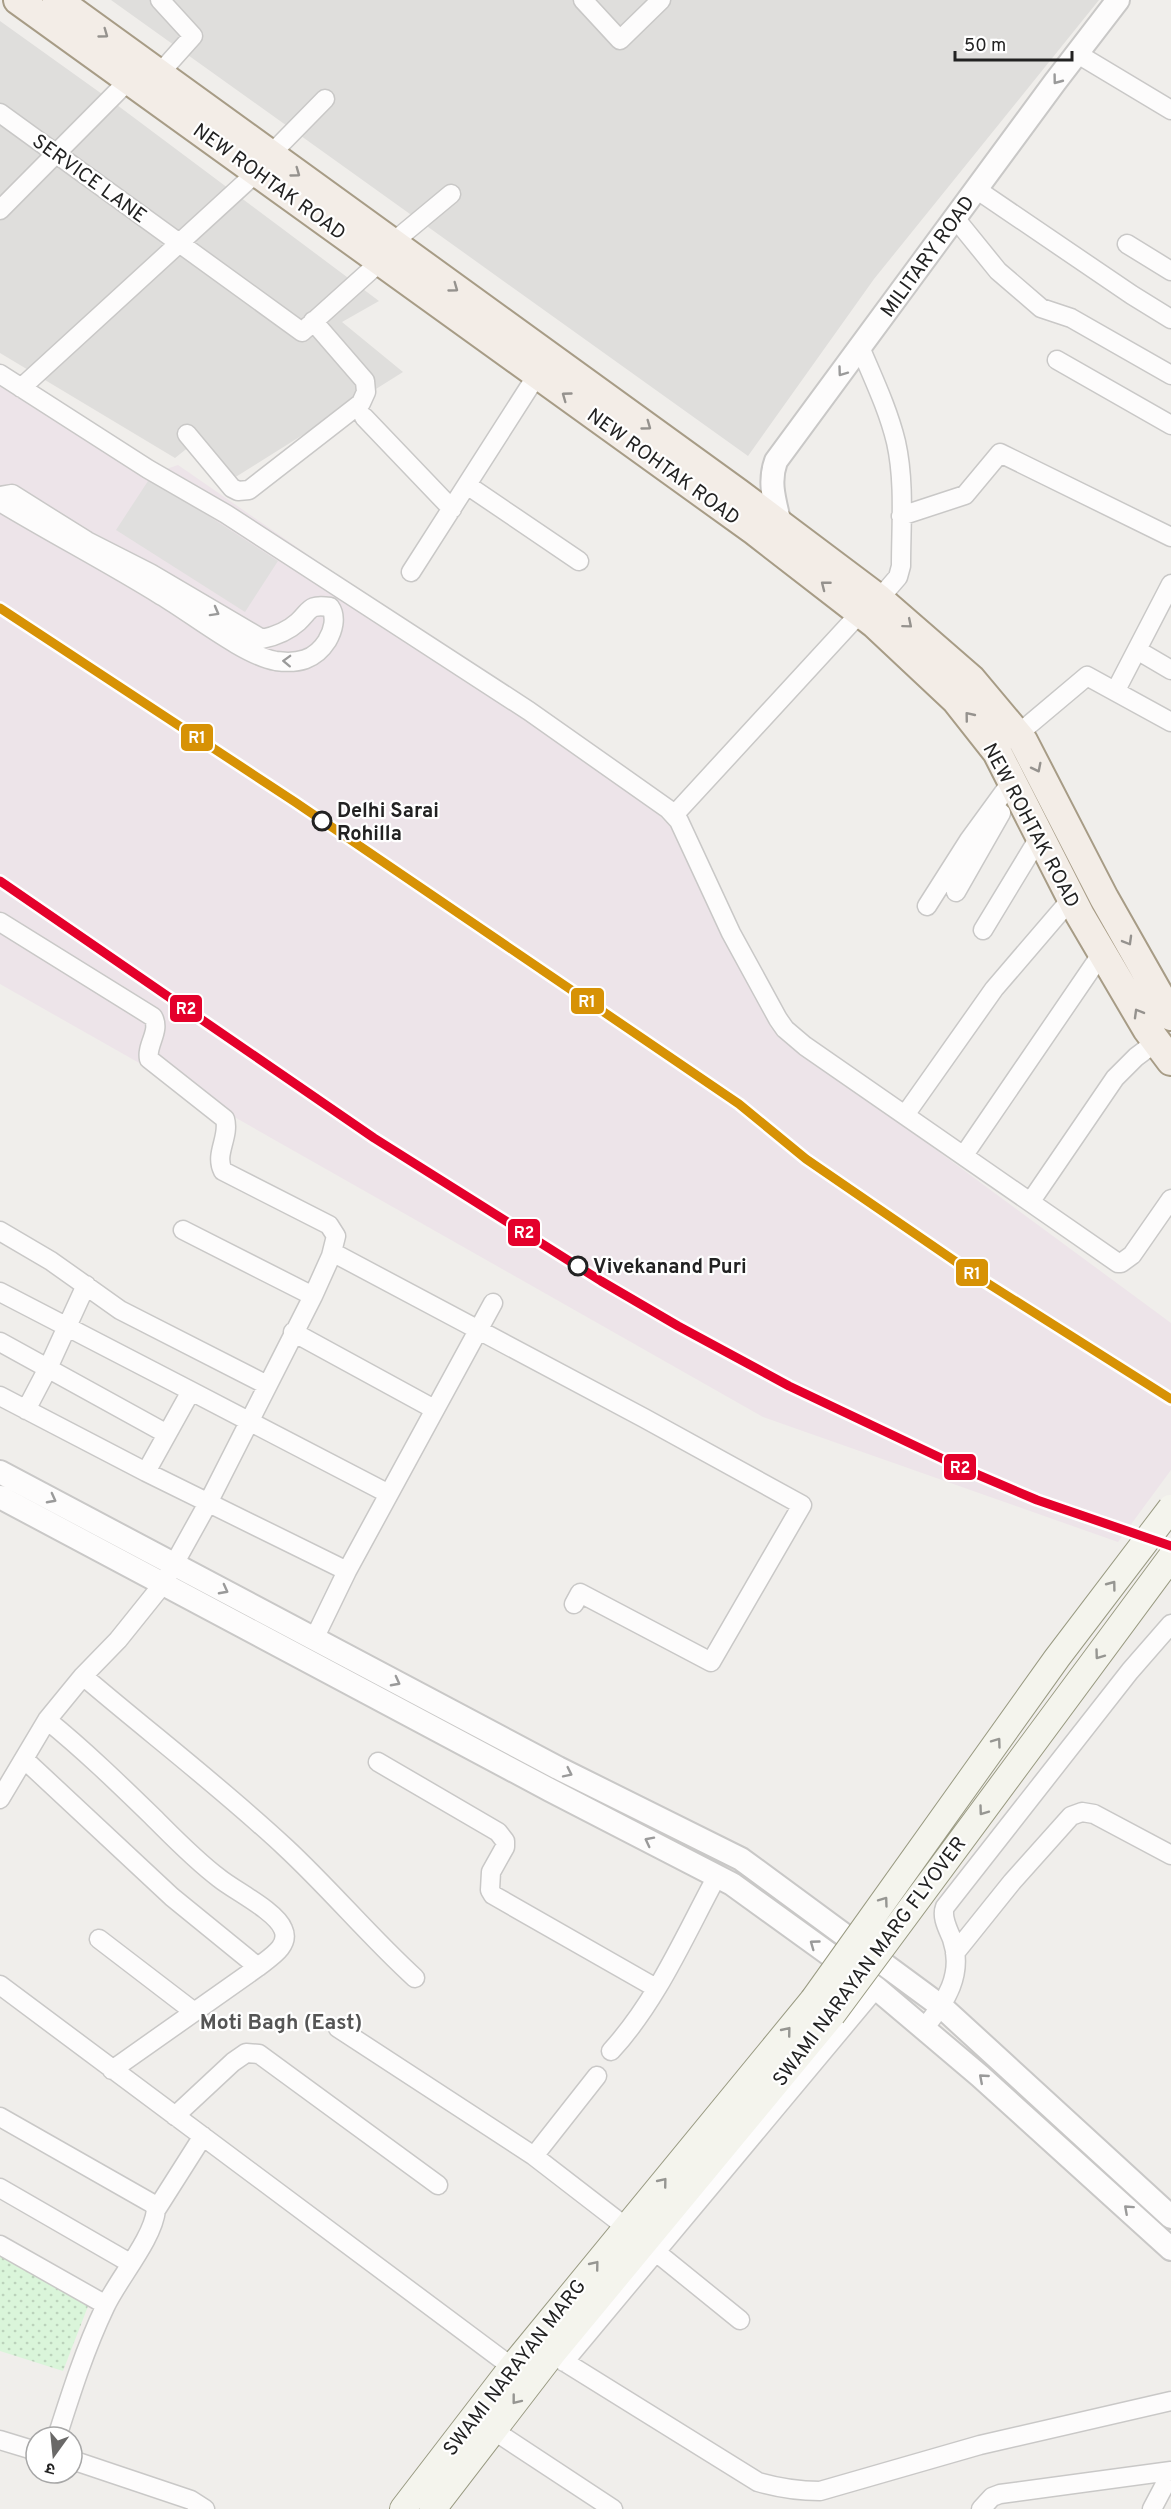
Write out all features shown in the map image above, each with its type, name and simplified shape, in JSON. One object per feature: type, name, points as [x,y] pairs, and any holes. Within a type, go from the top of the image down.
[{"type":"main road","name":"NEW ROHTAK ROAD","points":[[18,0],[129,80],[264,163]]},
{"type":"main road","name":"NEW ROHTAK ROAD","points":[[57,0],[159,74],[264,163],[386,252],[780,524],[869,606],[956,700],[998,752],[1102,953],[1164,1051]]},
{"type":"main road","name":"NEW ROHTAK ROAD","points":[[386,252],[537,375],[755,531],[869,606],[971,679],[1018,734],[1104,898],[1171,1016]]},
{"type":"main road","name":"SWAMI NARAYAN MARG FLYOVER","points":[[626,2227],[823,2007],[1057,1658],[1171,1508]]},
{"type":"main road","name":"SWAMI NARAYAN MARG FLYOVER","points":[[558,2358],[823,2007],[1171,1557]]},
{"type":"main road","name":"SWAMI NARAYAN MARG","points":[[403,2509],[512,2367],[626,2227]]},
{"type":"main road","name":"SWAMI NARAYAN MARG","points":[[433,2509],[493,2430],[558,2358]]},
{"type":"street","points":[[159,74],[193,36],[160,0]]},
{"type":"street","points":[[583,0],[620,40],[661,0]]},
{"type":"street","name":"MILITARY ROAD","points":[[780,524],[772,489],[772,472],[776,461],[1076,53],[1118,0]]},
{"type":"street","points":[[1076,53],[1171,110]]},
{"type":"street","points":[[0,210],[129,80]]},
{"type":"street","points":[[21,388],[180,244],[264,163],[325,99]]},
{"type":"street","name":"SERVICE LANE","points":[[0,113],[302,332],[314,321]]},
{"type":"street","points":[[976,189],[1171,319]]},
{"type":"street","points":[[187,435],[232,488],[244,492],[361,403],[366,392],[365,381],[314,321],[451,194]]},
{"type":"street","points":[[955,218],[998,271],[1041,308],[1071,318],[1171,375]]},
{"type":"street","points":[[1126,244],[1171,271]]},
{"type":"street","points":[[675,814],[898,577],[901,566],[901,483],[896,444],[886,410],[860,347]]},
{"type":"street","points":[[1057,360],[1171,425]]},
{"type":"street","points":[[0,374],[148,469],[226,514],[529,711],[675,814],[731,933],[784,1029],[905,1115],[1121,1263],[1132,1255],[1171,1199]]},
{"type":"street","points":[[411,572],[537,375]]},
{"type":"street","points":[[364,417],[452,509]]},
{"type":"street","points":[[901,516],[965,495],[1000,453],[1171,537]]},
{"type":"street","points":[[467,485],[579,561]]},
{"type":"street","points":[[0,496],[12,494],[87,541],[150,573],[262,639],[285,631],[299,621],[310,608],[317,606],[330,607],[334,613],[333,632],[323,647],[304,662],[275,661],[257,656],[162,595],[0,502]]},
{"type":"street","points":[[1116,690],[1171,584]]},
{"type":"street","points":[[1137,650],[1171,670]]},
{"type":"street","points":[[1018,734],[1087,676],[1171,722]]},
{"type":"street","points":[[956,892],[1014,784]]},
{"type":"street","points":[[927,906],[969,840],[1014,784]]},
{"type":"street","points":[[983,930],[1040,836]]},
{"type":"street","points":[[905,1115],[994,989],[1072,898]]},
{"type":"street","points":[[0,922],[153,1017],[155,1029],[148,1053],[149,1059],[225,1119],[226,1128],[219,1157],[223,1171],[329,1225],[336,1236],[332,1252],[313,1296],[164,1584],[47,1720],[0,1799]]},
{"type":"street","points":[[964,1155],[1102,953]]},
{"type":"street","points":[[1031,1201],[1116,1078],[1136,1057],[1164,1051]]},
{"type":"street","points":[[183,1230],[313,1296]]},
{"type":"street","points":[[0,1231],[86,1285],[120,1310],[267,1385]]},
{"type":"street","points":[[332,1252],[802,1505],[711,1662],[580,1593],[574,1604]]},
{"type":"street","points":[[26,1410],[68,1327],[86,1285]]},
{"type":"street","points":[[0,1292],[388,1494]]},
{"type":"street","points":[[314,1639],[347,1570],[493,1303]]},
{"type":"street","points":[[293,1332],[434,1409]]},
{"type":"street","points":[[0,1342],[167,1434]]},
{"type":"street","points":[[146,1472],[191,1391]]},
{"type":"street","points":[[0,1396],[207,1503],[347,1570]]},
{"type":"street","points":[[0,1472],[558,1768],[741,1859],[942,2007],[1171,2217]]},
{"type":"street","points":[[0,1497],[550,1790],[732,1884],[876,1988],[980,2076],[1171,2248]]},
{"type":"street","points":[[924,2028],[942,2007],[954,1979],[955,1953],[943,1915],[945,1907],[1130,1671],[1171,1624]]},
{"type":"street","points":[[83,1677],[285,1846],[321,1880],[383,1949],[416,1978]]},
{"type":"street","points":[[47,1720],[82,1749],[193,1856],[220,1879],[254,1901],[278,1921],[283,1927],[285,1937],[284,1943],[258,1967],[112,2070]]},
{"type":"street","points":[[24,1759],[172,1897],[258,1967]]},
{"type":"street","points":[[378,1762],[498,1832],[505,1841],[505,1848],[492,1872],[490,1890],[494,1895],[656,1988]]},
{"type":"street","points":[[955,1953],[1012,1882],[1071,1816],[1082,1812],[1094,1814],[1171,1855]]},
{"type":"street","points":[[611,2051],[623,2038],[656,1988],[717,1876]]},
{"type":"street","points":[[99,1939],[193,2011]]},
{"type":"street","points":[[0,1985],[512,2367]]},
{"type":"street","points":[[876,1988],[656,2252],[558,2358],[758,2482],[778,2488],[802,2491],[820,2491],[980,2445],[1171,2401]]},
{"type":"street","points":[[338,2028],[534,2156],[626,2227]]},
{"type":"street","points":[[175,2116],[233,2062],[246,2053],[258,2054],[270,2060],[438,2185]]},
{"type":"street","points":[[534,2156],[597,2076]]},
{"type":"street","points":[[0,2117],[153,2204],[156,2210]]},
{"type":"street","points":[[61,2425],[80,2369],[106,2305],[149,2233],[156,2210],[203,2136]]},
{"type":"street","points":[[0,2188],[130,2263]]},
{"type":"street","points":[[0,2246],[106,2305]]},
{"type":"street","points":[[656,2252],[740,2320]]},
{"type":"street","points":[[493,2430],[613,2509]]},
{"type":"street","points":[[0,2440],[24,2447]]},
{"type":"street","points":[[84,2464],[191,2500],[205,2509]]},
{"type":"street","points":[[981,2509],[992,2497],[1000,2494],[1171,2472]]},
{"type":"street","points":[[1152,2509],[1171,2472]]},
{"type":"shaded area","points":[[111,0],[1099,0],[874,279],[748,456]]},
{"type":"shaded area","points":[[0,21],[109,99],[379,301],[342,322],[403,372],[226,483],[190,446],[175,458],[0,353]]},
{"type":"shaded area","points":[[0,383],[146,476],[178,465],[605,760],[694,851],[771,1028],[1171,1323],[1171,1470],[1118,1542],[763,1417],[0,984]]},
{"type":"shaded area","points":[[150,478],[278,561],[245,612],[116,530]]},
{"type":"green space","points":[[0,2254],[90,2301],[63,2371],[0,2351]]},
{"type":"transit line","name":"R1","points":[[0,608],[295,802],[739,1104],[806,1159],[984,1281],[1171,1399]]},
{"type":"transit line","name":"R2","points":[[0,881],[374,1138],[601,1281],[678,1326],[789,1386],[962,1468],[1037,1500],[1171,1546]]},
{"type":"place","name":"Delhi Sarai Rohilla","points":[[322,821]]},
{"type":"place","name":"Vivekanand Puri","points":[[578,1266]]},
{"type":"district","name":"Moti Bagh (East)","points":[[281,2022]]}]
